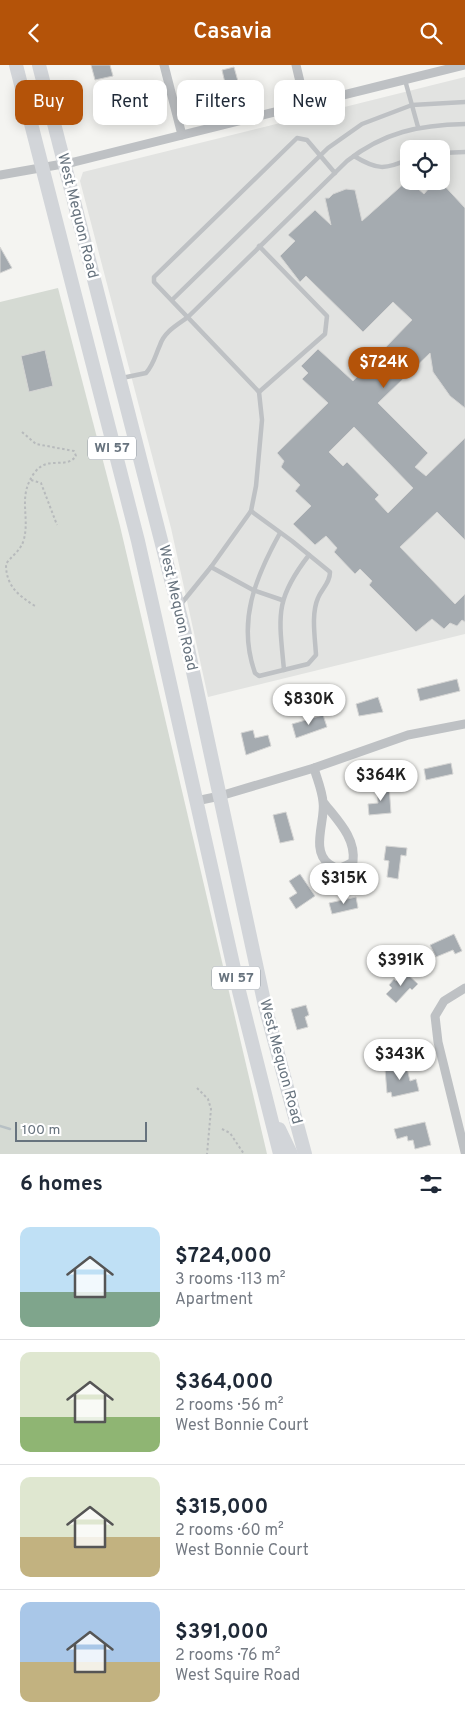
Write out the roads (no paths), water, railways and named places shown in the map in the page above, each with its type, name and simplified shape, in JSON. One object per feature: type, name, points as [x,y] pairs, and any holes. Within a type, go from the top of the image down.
[{"type":"main road","name":"West Mequon Road","points":[[16,65],[123,490],[138,541],[196,801],[280,1154]]},
{"type":"main road","name":"West Mequon Road","points":[[39,65],[178,606],[265,1006],[305,1154]]},
{"type":"main road","points":[[270,1116],[284,1136],[291,1154]]},
{"type":"street","points":[[164,65],[182,135]]},
{"type":"street","points":[[296,65],[300,80]]},
{"type":"street","points":[[345,94],[464,65]]},
{"type":"street","points":[[0,175],[43,168],[274,111]]},
{"type":"street","points":[[196,801],[220,796],[314,768],[408,735],[465,724]]},
{"type":"street","points":[[314,768],[324,803],[349,837],[354,851],[353,862],[343,868],[333,868],[324,861],[320,833],[324,803]]},
{"type":"street","points":[[465,989],[444,1001],[435,1016],[438,1041],[465,1152]]},
{"type":"lane","points":[[404,80],[418,127]]},
{"type":"lane","points":[[172,300],[320,155],[362,124],[412,105],[465,103]]},
{"type":"lane","points":[[120,378],[146,373],[156,359],[160,343],[171,329],[188,317],[335,173],[365,147],[384,138],[418,127],[465,124]]},
{"type":"lane","points":[[178,606],[187,598],[211,567],[251,511],[256,486],[262,420],[258,393],[154,282],[154,277],[297,138],[307,140],[335,173]]},
{"type":"lane","points":[[450,153],[465,152]]},
{"type":"lane","points":[[354,156],[366,163],[387,169],[400,163]]},
{"type":"lane","points":[[258,393],[325,334],[327,327],[327,316],[260,246]]},
{"type":"lane","points":[[251,511],[280,533],[309,555],[330,572],[330,578],[318,598],[315,613],[316,655],[308,664],[259,676],[255,673],[249,657],[248,631],[253,590],[261,568],[280,533]]},
{"type":"lane","points":[[284,670],[280,622],[282,600],[296,571],[309,555]]},
{"type":"lane","points":[[211,567],[253,590],[282,600]]},
{"type":"waterway","points":[[0,1126],[10,1129]]}]
